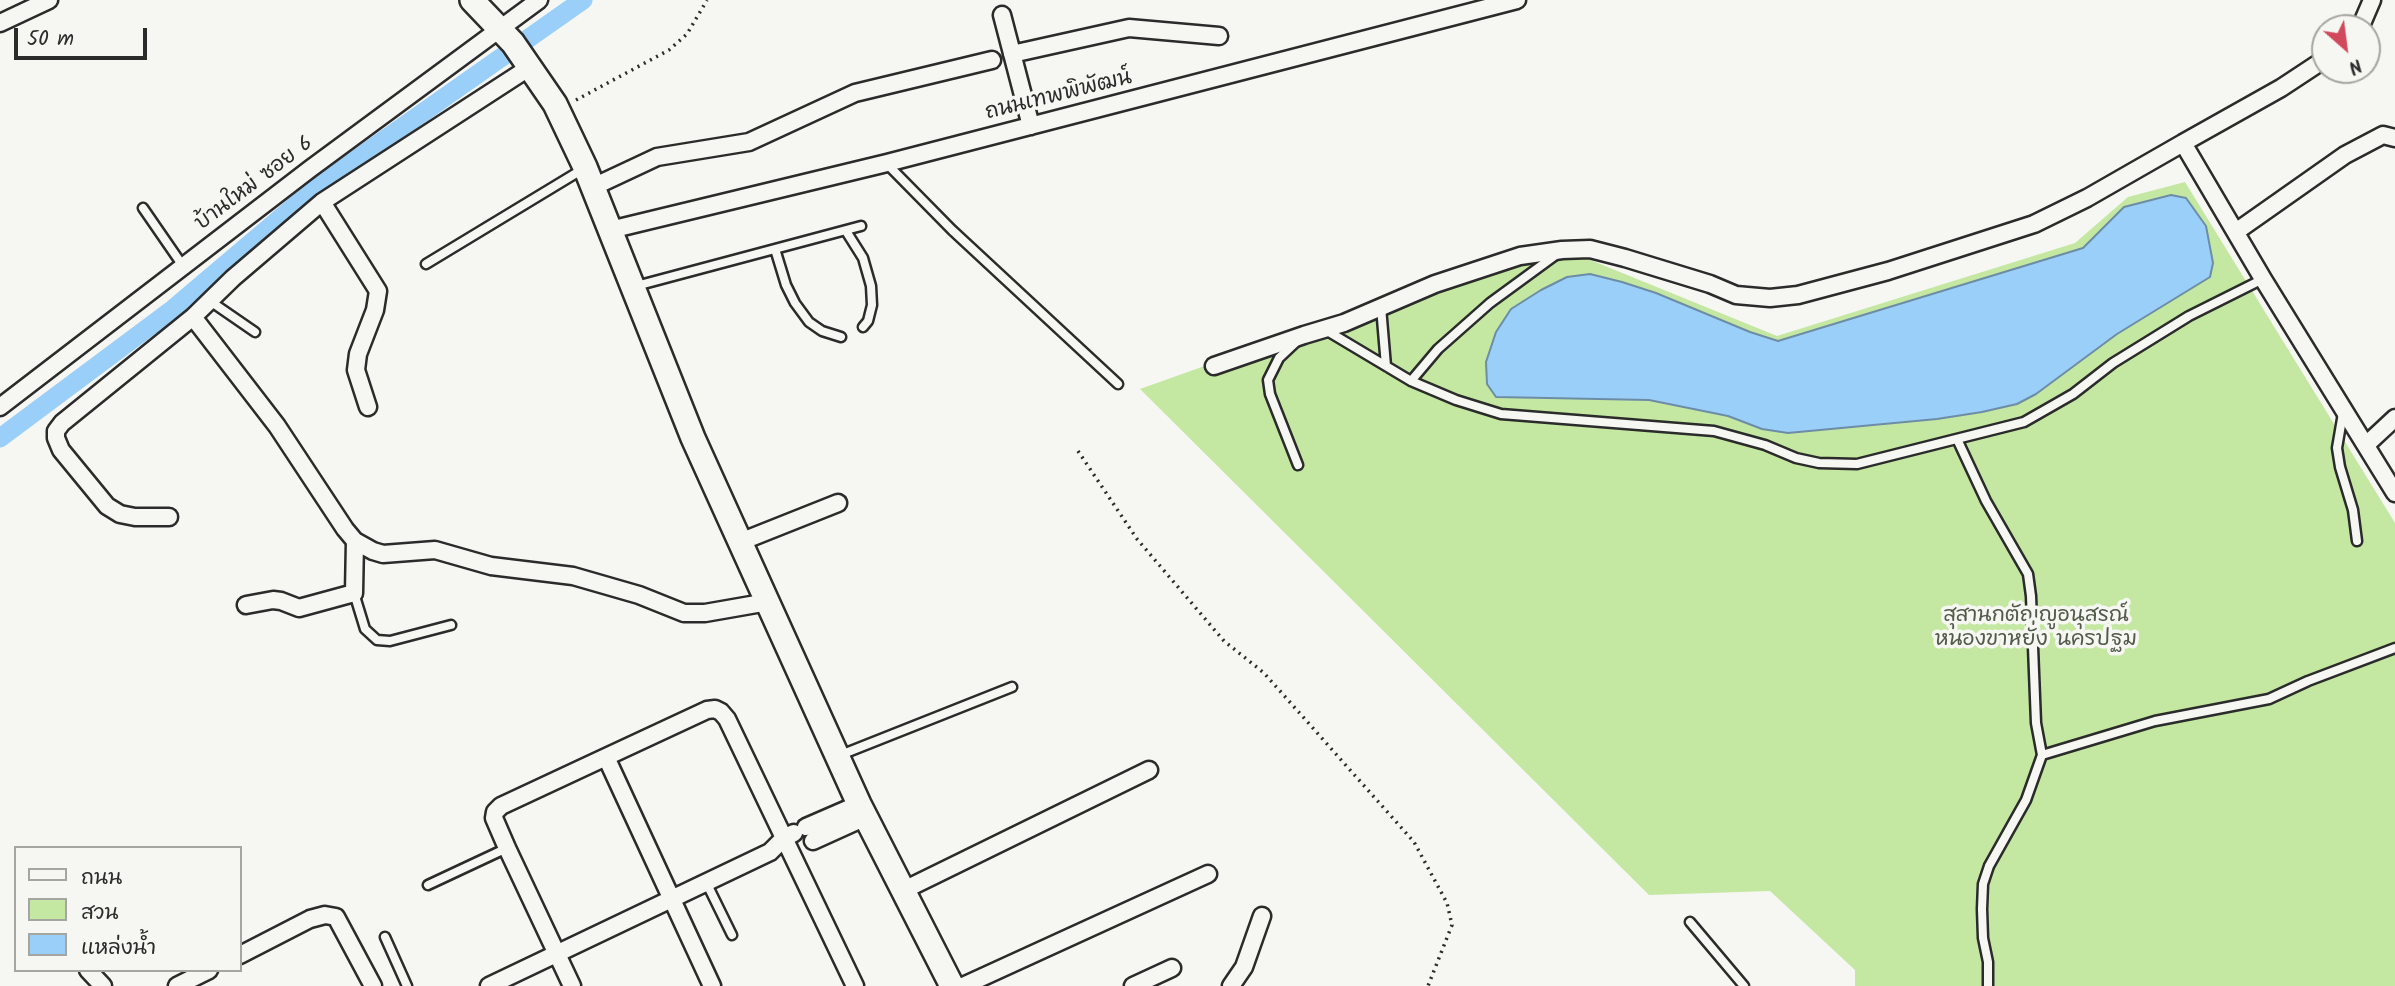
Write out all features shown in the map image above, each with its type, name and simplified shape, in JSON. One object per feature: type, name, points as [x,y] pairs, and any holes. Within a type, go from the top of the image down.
[{"type":"main road","points":[[472,0],[516,48],[558,111],[589,177],[692,438],[863,811],[952,986]]},
{"type":"street","points":[[0,23],[49,0]]},
{"type":"street","name":"บ้านใหม่ ซอย 6","points":[[0,407],[183,266],[516,48],[538,0]]},
{"type":"street","name":"ถนนเทพพิพัฒน์","points":[[610,230],[887,163],[1517,0]]},
{"type":"street","points":[[1002,15],[1031,126]]},
{"type":"street","points":[[1013,54],[1129,28],[1219,36]]},
{"type":"street","points":[[169,517],[135,517],[120,514],[107,506],[61,450],[56,438],[62,423],[193,317],[289,228],[516,48]]},
{"type":"street","points":[[589,177],[657,157],[749,142],[855,93],[992,60]]},
{"type":"street","points":[[1214,366],[1344,324],[1435,284],[1520,256],[1562,250],[1590,249],[1736,295],[1770,298],[1798,295],[1888,271],[2034,224],[2087,198],[2311,68]]},
{"type":"street","points":[[2236,231],[2345,155],[2383,135],[2395,138]]},
{"type":"street","points":[[2183,143],[2395,493]]},
{"type":"street","points":[[322,202],[378,291],[375,310],[358,354],[356,370],[368,407]]},
{"type":"street","points":[[193,317],[277,426],[345,529],[355,541],[373,551],[383,554],[435,550],[491,566],[573,576],[639,595],[684,613],[705,613],[768,602]]},
{"type":"street","points":[[2366,445],[2395,418]]},
{"type":"street","points":[[740,542],[838,503]]},
{"type":"street","points":[[246,605],[273,600],[299,608],[354,593],[355,541]]},
{"type":"street","points":[[572,986],[506,848],[494,818],[495,812],[501,806],[707,710],[715,709],[727,719],[798,839],[851,985]]},
{"type":"street","points":[[606,757],[712,986]]},
{"type":"street","points":[[904,890],[1149,770]]},
{"type":"street","points":[[489,986],[769,852],[863,811]]},
{"type":"street","points":[[963,986],[1208,874]]},
{"type":"street","points":[[242,954],[310,919],[325,915],[336,917],[373,986]]},
{"type":"street","points":[[1231,986],[1244,967],[1262,916]]},
{"type":"street","points":[[1133,986],[1172,968]]},
{"type":"street","points":[[90,972],[103,986]]},
{"type":"street","points":[[177,986],[205,972]]},
{"type":"lane","points":[[887,163],[951,230],[1118,384]]},
{"type":"lane","points":[[426,264],[589,177]]},
{"type":"lane","points":[[143,208],[183,266]]},
{"type":"lane","points":[[633,286],[861,226]]},
{"type":"lane","points":[[845,232],[863,258],[871,286],[872,305],[868,321],[863,327]]},
{"type":"lane","points":[[775,249],[786,285],[809,322],[822,331],[841,337]]},
{"type":"lane","points":[[1411,381],[1438,349],[1490,303],[1562,250]]},
{"type":"lane","points":[[1324,329],[1411,381],[1456,400],[1501,414],[1714,431],[1765,445],[1796,458],[1819,463],[1857,464],[2024,422],[2073,394],[2113,363],[2189,316],[2263,279]]},
{"type":"lane","points":[[210,301],[255,332]]},
{"type":"lane","points":[[1381,307],[1386,366]]},
{"type":"lane","points":[[1298,464],[1270,394],[1268,380],[1279,358],[1304,335]]},
{"type":"lane","points":[[2344,410],[2337,448],[2353,510],[2357,541]]},
{"type":"lane","points":[[1957,439],[1986,501],[2028,574],[2036,723],[2042,755],[2026,800],[1989,866],[1983,884],[1983,938],[1989,962],[1988,986]]},
{"type":"lane","points":[[354,593],[365,629],[377,640],[390,641],[451,625]]},
{"type":"lane","points":[[2042,755],[2155,721],[2269,699],[2395,648]]},
{"type":"lane","points":[[838,756],[1012,687]]},
{"type":"lane","points":[[428,885],[506,848]]},
{"type":"lane","points":[[706,882],[732,935]]},
{"type":"lane","points":[[1690,922],[1744,986]]},
{"type":"lane","points":[[385,937],[407,986]]},
{"type":"path","points":[[558,111],[642,62],[670,50],[687,34],[707,0]]},
{"type":"path","points":[[1078,451],[1137,539],[1224,641],[1264,673],[1414,842],[1447,902],[1452,925],[1428,986]]},
{"type":"green space","name":"สุสานกตัญญูอนุสรณ์ หนองขาหยั่ง นครปฐม","points":[[2185,182],[2395,523],[2395,986],[1855,986],[1855,970],[1770,891],[1649,895],[1140,389],[1446,280],[1525,259],[1583,257],[1777,336],[2075,243],[2128,197]]},
{"type":"water","points":[[2171,195],[2186,198],[2206,226],[2213,263],[2210,277],[2117,334],[2036,394],[2017,404],[1937,419],[1788,433],[1762,429],[1728,416],[1649,400],[1496,397],[1487,384],[1486,362],[1496,332],[1511,309],[1567,277],[1590,274],[1622,282],[1778,341],[2083,248],[2124,207]]},
{"type":"waterway","points":[[0,438],[173,309],[317,187],[583,0]]}]
